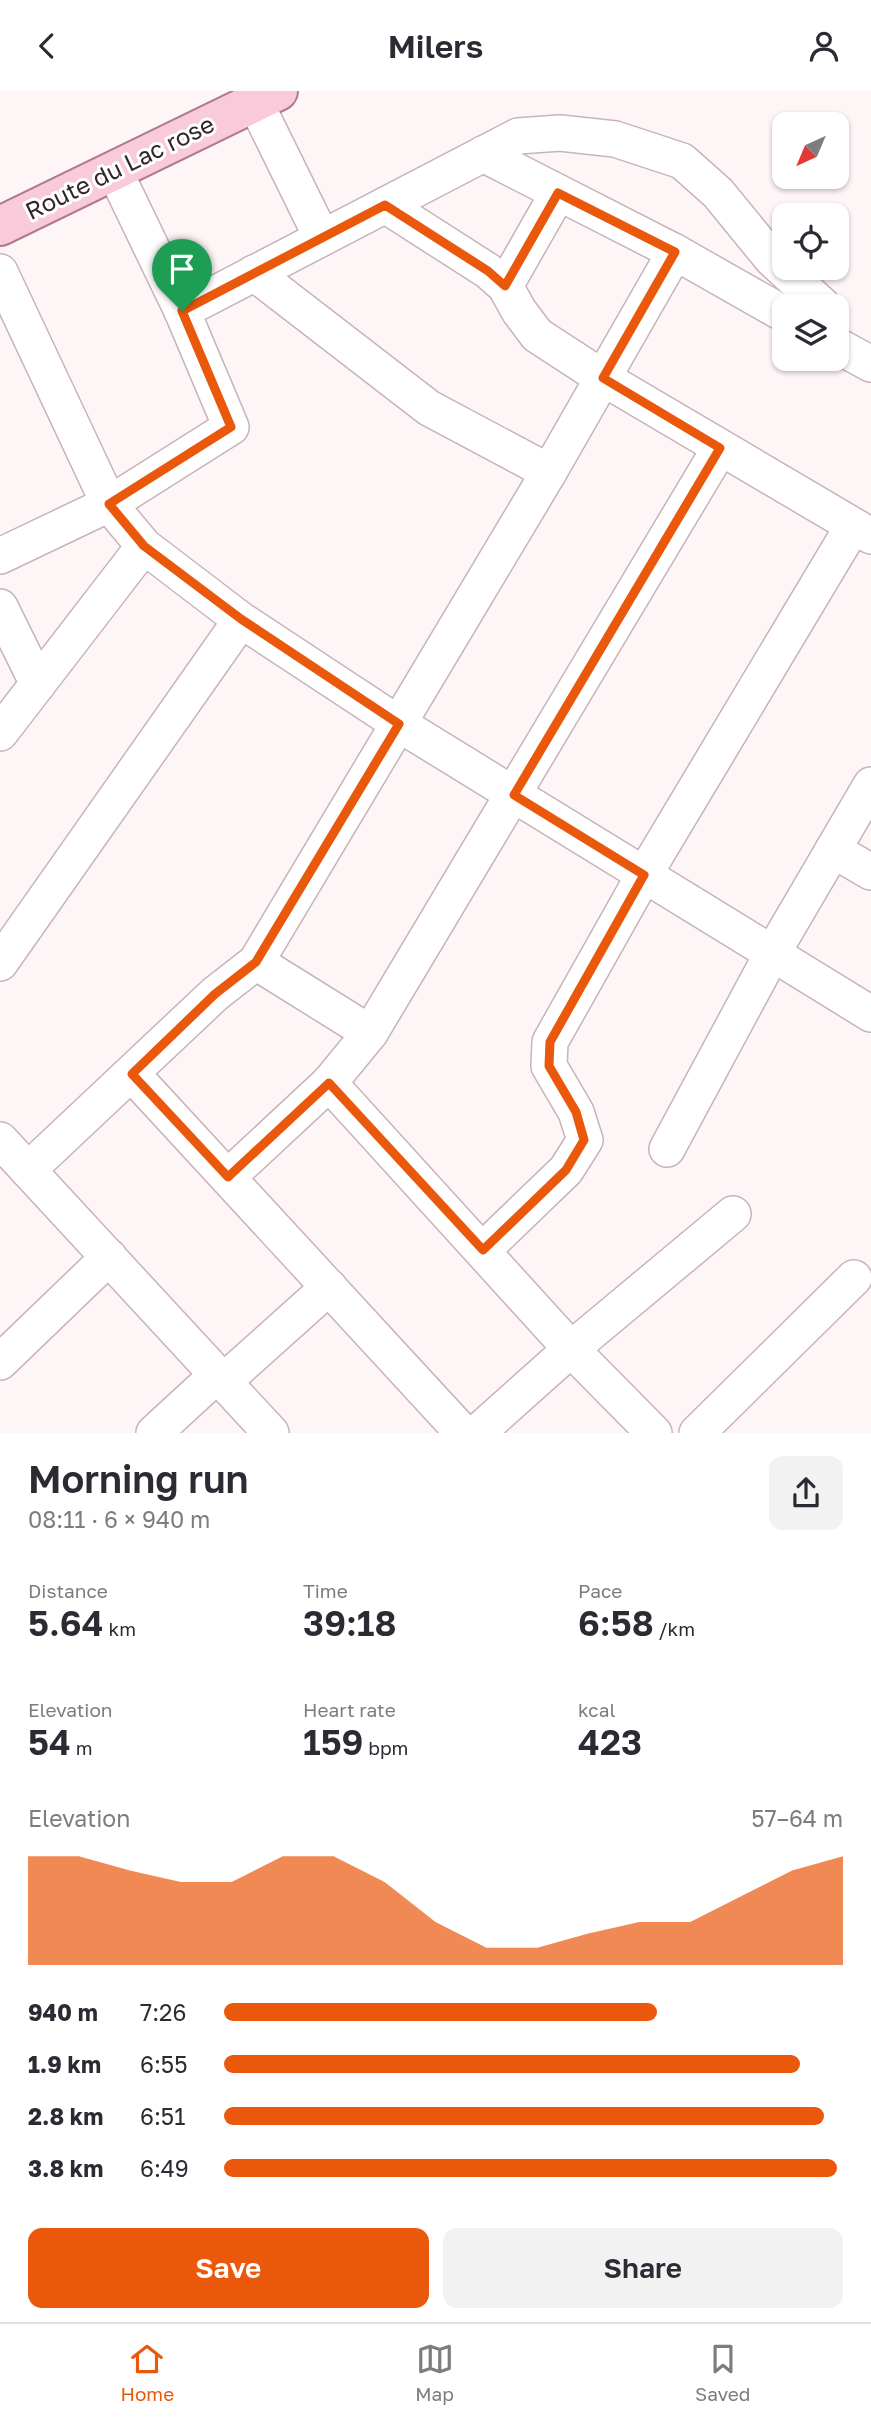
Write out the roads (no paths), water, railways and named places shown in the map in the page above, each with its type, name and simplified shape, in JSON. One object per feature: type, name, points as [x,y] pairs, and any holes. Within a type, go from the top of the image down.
[{"type":"main road","name":"Route du Lac rose","points":[[0,226],[267,97]]},
{"type":"street","points":[[267,97],[322,238]]},
{"type":"street","points":[[182,311],[518,136],[561,133],[615,139],[682,161],[718,193],[772,259],[810,294]]},
{"type":"street","points":[[483,154],[675,252],[772,307]]},
{"type":"street","points":[[0,556],[109,504],[231,427],[182,311],[114,170]]},
{"type":"street","points":[[505,286],[558,193]]},
{"type":"street","points":[[385,205],[488,271],[505,286],[537,335],[603,378],[862,531],[644,875],[550,1042],[549,1066],[576,1112],[584,1140],[566,1170],[483,1250]]},
{"type":"street","points":[[271,1433],[109,1257],[9,1155],[132,1074],[215,994],[256,962],[549,472],[675,252]]},
{"type":"street","points":[[0,272],[109,504],[144,546],[241,619],[399,724],[871,1014]]},
{"type":"street","points":[[254,273],[429,408],[549,472]]},
{"type":"street","points":[[849,325],[871,336]]},
{"type":"street","points":[[849,352],[871,364]]},
{"type":"street","points":[[228,1177],[329,1083],[370,1033],[720,448]]},
{"type":"street","points":[[0,733],[144,546]]},
{"type":"street","points":[[0,607],[38,684]]},
{"type":"street","points":[[0,963],[241,619]]},
{"type":"street","points":[[667,1149],[772,954],[871,785]]},
{"type":"street","points":[[833,850],[871,872]]},
{"type":"street","points":[[256,962],[370,1033]]},
{"type":"street","points":[[132,1074],[463,1433]]},
{"type":"street","points":[[329,1083],[571,1349],[654,1433]]},
{"type":"street","points":[[477,1433],[571,1349],[733,1214]]},
{"type":"street","points":[[3,1353],[109,1257]]},
{"type":"street","points":[[697,1433],[854,1278]]},
{"type":"street","points":[[154,1433],[329,1287]]}]
